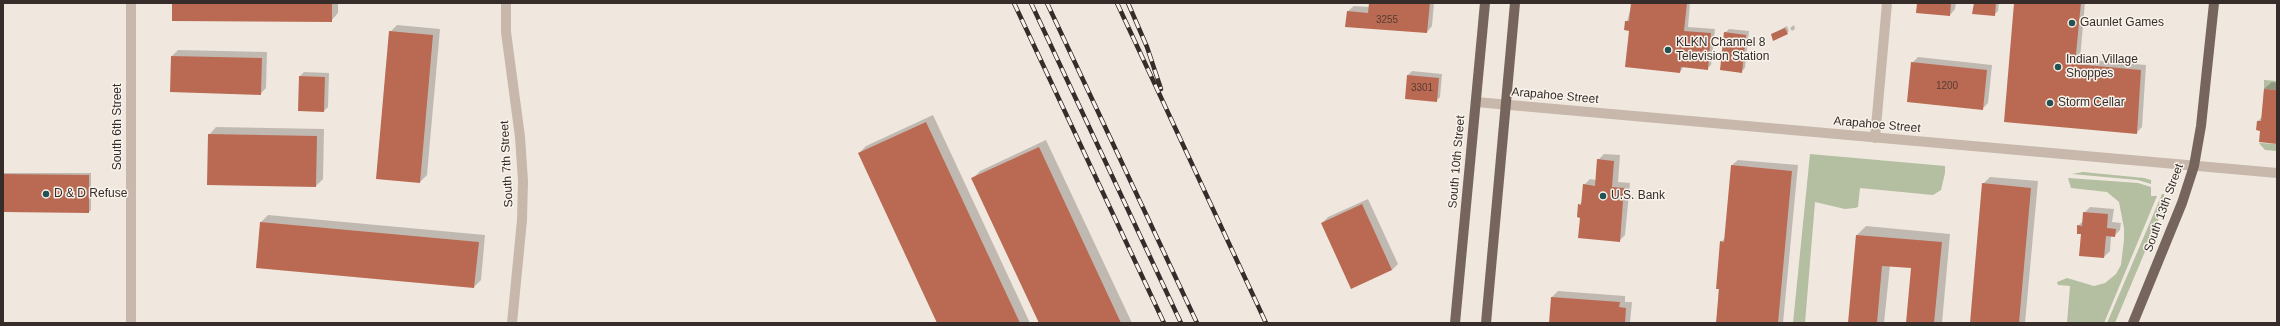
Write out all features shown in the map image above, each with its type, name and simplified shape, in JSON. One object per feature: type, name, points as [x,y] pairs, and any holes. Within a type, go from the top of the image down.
[{"type":"main road","name":"South 10th Street","points":[[1455,323],[1485,3]]},
{"type":"main road","points":[[1486,323],[1515,3]]},
{"type":"main road","name":"South 13th Street","points":[[2133,323],[2182,203],[2194,166],[2201,126],[2214,3]]},
{"type":"street","name":"South 6th Street","points":[[131,3],[131,323]]},
{"type":"street","name":"South 7th Street","points":[[506,3],[506,32],[520,137],[523,180],[522,220],[512,323]]},
{"type":"street","points":[[1875,138],[1887,3]]},
{"type":"street","name":"Arapahoe Street","points":[[1476,102],[2277,173]]},
{"type":"green space","points":[[2264,80],[2277,81],[2277,90],[2264,89]]},
{"type":"green space","points":[[2259,143],[2277,144],[2277,151],[2265,150]]},
{"type":"green space","points":[[1810,154],[1945,166],[1945,173],[1941,190],[1933,195],[1860,188],[1858,207],[1855,208],[1845,209],[1815,202],[1805,323],[1793,323]]},
{"type":"green space","points":[[2083,172],[2144,178],[2151,180],[2151,184],[2138,180],[2072,174]]},
{"type":"green space","points":[[2068,178],[2138,183],[2151,187],[2151,196],[2157,196],[2104,323],[2067,323],[2070,286],[2058,285],[2057,282],[2067,278],[2094,286],[2105,283],[2116,274],[2121,265],[2124,240],[2124,228],[2119,202],[2107,192],[2071,188]]},
{"type":"green space","points":[[2162,194],[2164,194],[2165,200],[2162,211],[2115,323],[2107,323]]},
{"type":"building","points":[[172,3],[332,3],[332,22],[172,21]]},
{"type":"building","points":[[1369,3],[1430,3],[1427,33],[1345,27],[1347,11],[1368,13]]},
{"type":"building","name":"KLKN Channel 8 Television Station","points":[[1631,3],[1687,3],[1684,31],[1711,33],[1708,70],[1681,67],[1680,73],[1625,67],[1629,31],[1624,30],[1625,21],[1629,21]]},
{"type":"building","points":[[1917,3],[1951,3],[1950,16],[1916,13]]},
{"type":"building","points":[[1974,3],[1996,3],[1995,16],[1972,14]]},
{"type":"building","name":"Indian Village Shoppes","points":[[2014,3],[2081,3],[2075,64],[2141,70],[2137,134],[2004,122]]},
{"type":"building","points":[[1785,28],[1788,34],[1773,41],[1771,34]]},
{"type":"building","points":[[389,31],[433,35],[420,183],[376,179]]},
{"type":"building","points":[[1724,32],[1746,35],[1742,73],[1720,70]]},
{"type":"building","points":[[171,56],[262,58],[261,95],[170,92]]},
{"type":"building","points":[[1911,62],[1987,70],[1983,110],[1907,102]]},
{"type":"building","points":[[1407,75],[1439,78],[1437,102],[1405,99]]},
{"type":"building","points":[[299,76],[325,77],[324,112],[298,111]]},
{"type":"building","points":[[2264,89],[2277,90],[2277,144],[2259,142],[2260,131],[2256,130],[2257,121],[2261,121]]},
{"type":"building","points":[[926,122],[1020,323],[937,323],[858,153]]},
{"type":"building","points":[[208,134],[317,136],[316,187],[207,185]]},
{"type":"building","points":[[1039,147],[1121,323],[1039,323],[971,178]]},
{"type":"building","name":"U.S. Bank","points":[[1597,159],[1614,161],[1612,187],[1624,188],[1620,242],[1578,238],[1580,218],[1577,217],[1578,204],[1581,205],[1583,184],[1595,186]]},
{"type":"building","points":[[1731,165],[1792,171],[1778,323],[1716,323],[1719,289],[1716,289],[1720,241],[1724,242]]},
{"type":"building","name":"D & D Refuse","points":[[3,174],[89,175],[89,213],[3,212]]},
{"type":"building","points":[[1982,183],[2031,188],[2019,323],[1970,323]]},
{"type":"building","points":[[1362,204],[1392,270],[1351,289],[1321,223]]},
{"type":"building","points":[[2083,212],[2108,214],[2107,228],[2116,229],[2115,237],[2106,236],[2104,258],[2079,256],[2081,234],[2077,234],[2077,225],[2082,226]]},
{"type":"building","points":[[260,222],[479,242],[474,288],[256,268]]},
{"type":"building","points":[[1856,235],[1942,242],[1934,323],[1906,323],[1911,268],[1882,266],[1877,323],[1848,323]]},
{"type":"building","points":[[1551,297],[1620,302],[1619,307],[1626,308],[1625,323],[1549,323]]},
{"type":"railway","points":[[1014,3],[1164,323]]},
{"type":"railway","points":[[1031,3],[1181,323]]},
{"type":"railway","points":[[1047,3],[1197,323]]},
{"type":"railway","points":[[1117,3],[1266,323]]},
{"type":"railway","points":[[1128,3],[1147,47],[1161,89]]},
{"type":"place","name":"Gaunlet Games","points":[[2072,23]]},
{"type":"place","name":"KLKN Channel 8 Television Station","points":[[1668,50]]},
{"type":"place","name":"Indian Village Shoppes","points":[[2058,67]]},
{"type":"place","name":"Storm Cellar","points":[[2050,103]]},
{"type":"place","name":"D & D Refuse","points":[[46,194]]},
{"type":"place","name":"U.S. Bank","points":[[1603,196]]}]
